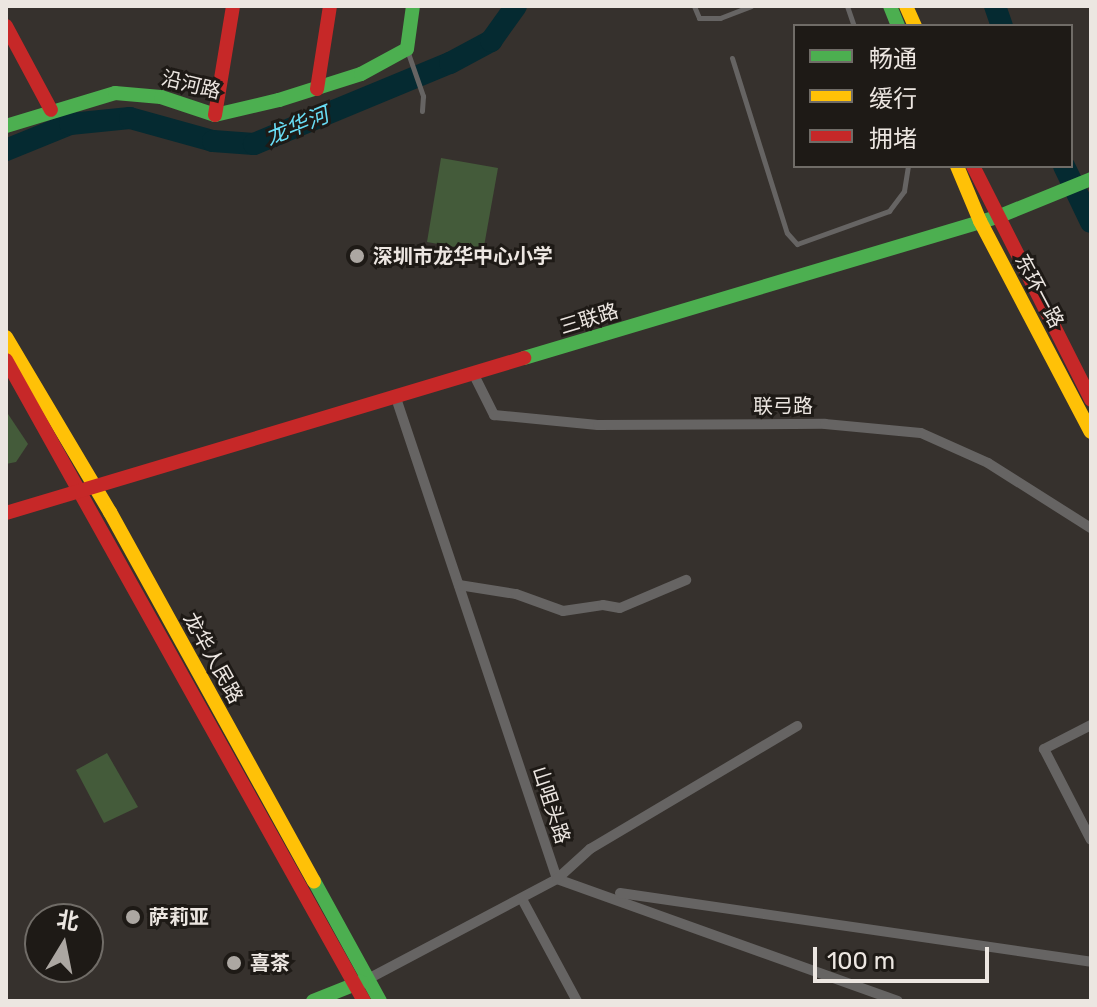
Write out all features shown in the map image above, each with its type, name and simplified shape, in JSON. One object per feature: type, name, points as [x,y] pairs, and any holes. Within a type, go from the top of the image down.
[{"type":"street","points":[[215,115],[233,6]]},
{"type":"street","points":[[317,89],[330,6]]},
{"type":"street","points":[[408,57],[413,6]]},
{"type":"street","points":[[6,26],[51,110]]},
{"type":"street","name":"沿河路","points":[[6,126],[51,110],[136,92],[215,115],[317,89],[408,57]]},
{"type":"street","name":"东环一路","points":[[958,168],[980,221],[1091,432]]},
{"type":"street","name":"东环一路","points":[[974,168],[995,218],[1091,400]]},
{"type":"street","name":"三联路","points":[[6,513],[90,491],[995,218],[1091,179]]},
{"type":"street","name":"龙华人民路","points":[[6,337],[362,981],[380,1001]]},
{"type":"street","name":"龙华人民路","points":[[6,360],[90,491]]},
{"type":"street","name":"联弓路","points":[[474,375],[494,415],[598,425],[838,425],[921,433],[988,463],[1091,528]]},
{"type":"street","name":"山咀头路","points":[[396,398],[557,879]]},
{"type":"street","points":[[459,585],[516,594],[563,611],[603,605],[620,608],[686,580]]},
{"type":"street","points":[[1091,725],[1044,749],[1091,840]]},
{"type":"street","points":[[313,1001],[362,981],[522,899],[557,879],[590,849],[797,726]]},
{"type":"street","points":[[557,879],[598,890],[898,1001]]},
{"type":"street","points":[[598,890],[1091,962]]},
{"type":"street","points":[[522,899],[577,1001]]},
{"type":"street","name":"龙华人民路","points":[[362,981],[364,1001]]},
{"type":"lane","points":[[694,6],[699,18],[720,18],[751,6]]},
{"type":"lane","points":[[408,57],[420,90],[422,111]]},
{"type":"lane","points":[[732,58],[787,233],[797,244],[889,211],[904,191],[908,168]]},
{"type":"green space","points":[[441,158],[498,168],[483,252],[427,242]]},
{"type":"green space","points":[[6,411],[28,444],[16,462],[6,464]]},
{"type":"green space","points":[[107,753],[138,807],[104,823],[76,770]]},
{"type":"waterway","name":"龙华河","points":[[6,150],[70,124],[130,118],[213,141],[254,144],[450,63],[491,41],[516,6]]},
{"type":"waterway","name":"龙华河","points":[[995,6],[1001,24]]},
{"type":"waterway","name":"龙华河","points":[[1065,168],[1091,222]]},
{"type":"traffic: fast","points":[[6,126],[115,93],[161,97],[215,115],[279,100],[361,74],[407,49],[413,6]]},
{"type":"traffic: fast","points":[[890,6],[897,24]]},
{"type":"traffic: fast","points":[[524,358],[995,218],[1091,179]]},
{"type":"traffic: fast","points":[[314,881],[380,1001]]},
{"type":"traffic: fast","points":[[313,1001],[361,982]]},
{"type":"traffic: slow","points":[[906,6],[914,24]]},
{"type":"traffic: slow","points":[[958,168],[980,221],[1091,432]]},
{"type":"traffic: slow","points":[[6,337],[110,512],[314,881]]},
{"type":"traffic: jam","points":[[215,115],[233,6]]},
{"type":"traffic: jam","points":[[317,89],[330,6]]},
{"type":"traffic: jam","points":[[6,26],[51,110]]},
{"type":"traffic: jam","points":[[974,168],[1091,400]]},
{"type":"traffic: jam","points":[[6,513],[524,358]]},
{"type":"traffic: jam","points":[[6,360],[364,1001]]},
{"type":"place","name":"深圳市龙华中心小学","points":[[357,256]]},
{"type":"place","name":"萨莉亚","points":[[133,917]]},
{"type":"place","name":"喜茶","points":[[234,963]]}]
